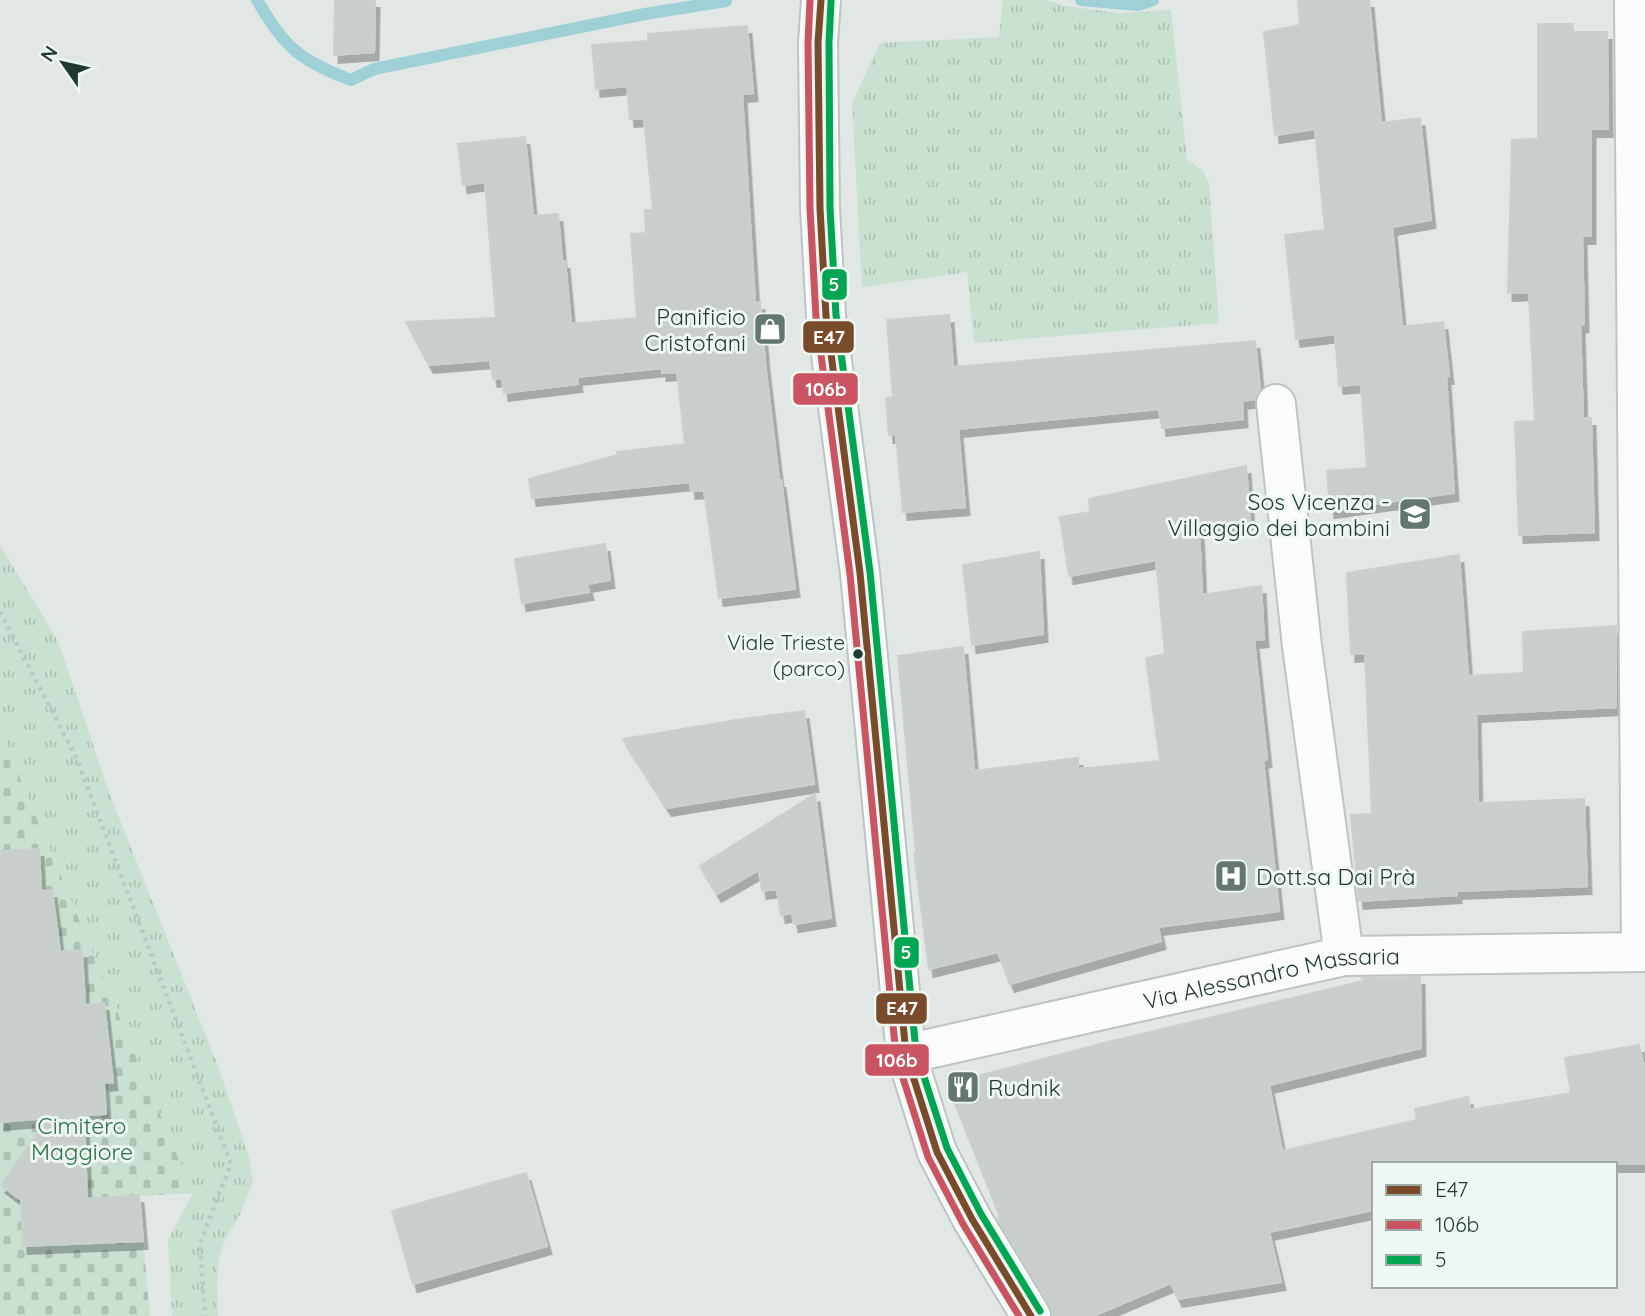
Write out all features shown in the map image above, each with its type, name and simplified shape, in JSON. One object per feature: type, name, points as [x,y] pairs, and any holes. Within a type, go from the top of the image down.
[{"type":"street","points":[[821,0],[818,43],[820,208],[826,316],[860,573],[906,1055],[937,1152],[972,1219],[1031,1316]]},
{"type":"street","points":[[1634,0],[1643,952]]},
{"type":"street","points":[[1276,404],[1302,646],[1344,956]]},
{"type":"street","name":"Via Alessandro Massaria","points":[[906,1055],[1344,956],[1643,952]]},
{"type":"path","points":[[0,612],[76,758],[231,1164],[200,1243],[205,1316]]},
{"type":"green space","points":[[1003,0],[1047,0],[1065,6],[1119,13],[1171,10],[1187,159],[1203,171],[1209,183],[1219,323],[974,343],[967,272],[862,287],[852,103],[880,43],[999,37]]},
{"type":"green space","points":[[0,545],[58,641],[110,795],[218,1066],[249,1157],[253,1182],[240,1215],[225,1239],[219,1259],[218,1316],[172,1316],[168,1240],[193,1193],[0,730]]},
{"type":"green space","name":"Cimitero Maggiore","points":[[0,730],[193,1193],[139,1196],[150,1316],[0,1316]]},
{"type":"building","points":[[335,0],[375,0],[374,52],[334,55]]},
{"type":"building","points":[[1298,0],[1369,0],[1381,123],[1420,118],[1431,220],[1392,227],[1402,327],[1443,322],[1449,376],[1446,376],[1454,493],[1330,510],[1327,471],[1367,468],[1361,384],[1339,386],[1335,334],[1296,339],[1285,235],[1325,230],[1315,129],[1275,135],[1264,32],[1300,25]]},
{"type":"building","points":[[1538,24],[1573,24],[1573,32],[1607,32],[1608,129],[1591,129],[1591,236],[1582,236],[1584,324],[1580,325],[1583,418],[1591,418],[1594,532],[1519,535],[1515,422],[1535,421],[1529,292],[1508,293],[1512,140],[1538,139]]},
{"type":"building","points":[[747,26],[753,93],[742,94],[755,303],[760,302],[779,480],[795,589],[719,598],[704,490],[691,491],[690,482],[532,498],[529,479],[618,455],[617,452],[685,444],[677,372],[662,373],[662,368],[577,377],[578,384],[504,393],[502,378],[493,379],[490,360],[429,365],[406,322],[496,318],[485,182],[463,185],[458,144],[525,137],[533,216],[558,214],[571,324],[637,318],[631,234],[646,233],[645,210],[653,210],[644,118],[630,119],[627,86],[596,89],[592,45],[648,41],[648,34]]},
{"type":"building","points":[[949,315],[953,367],[1255,341],[1260,390],[1255,399],[1242,401],[1243,419],[1162,428],[1159,409],[958,429],[965,507],[903,512],[896,434],[889,435],[886,398],[893,397],[887,320]]},
{"type":"building","points":[[1246,466],[1250,521],[1199,528],[1202,595],[1261,586],[1264,639],[1254,640],[1279,911],[1158,927],[1161,941],[1010,984],[998,952],[929,969],[914,853],[898,656],[963,647],[974,771],[1078,758],[1078,769],[1160,761],[1146,658],[1165,654],[1156,560],[1069,576],[1060,517],[1090,512],[1089,499]]},
{"type":"building","points":[[605,544],[610,580],[587,584],[589,592],[522,603],[515,559]]},
{"type":"building","points":[[1039,552],[1043,634],[972,645],[963,565]]},
{"type":"building","points":[[1459,555],[1468,676],[1524,673],[1523,632],[1616,626],[1616,707],[1476,714],[1478,803],[1584,799],[1587,886],[1457,891],[1457,895],[1359,901],[1351,815],[1372,814],[1365,653],[1351,654],[1347,573]]},
{"type":"building","points":[[804,711],[814,784],[667,808],[623,739],[736,720]]},
{"type":"building","points":[[815,794],[831,918],[794,924],[792,913],[781,915],[777,889],[762,891],[759,870],[717,894],[700,866]]},
{"type":"building","points":[[39,849],[41,891],[52,890],[60,952],[82,950],[85,1005],[104,1003],[113,1082],[104,1083],[106,1114],[84,1115],[87,1199],[139,1195],[143,1241],[23,1246],[21,1200],[1,1185],[49,1118],[0,1122],[0,851]]},
{"type":"building","points":[[1420,977],[1421,1048],[1269,1085],[1282,1151],[1417,1120],[1415,1109],[1468,1097],[1470,1110],[1571,1093],[1565,1058],[1639,1045],[1645,1071],[1645,1164],[1372,1162],[1372,1210],[1269,1232],[1281,1282],[1178,1299],[1171,1283],[1093,1316],[1053,1316],[1050,1305],[1000,1223],[1000,1217],[947,1084],[1363,981],[1362,978]]},
{"type":"building","points":[[526,1173],[547,1246],[413,1284],[392,1211]]},
{"type":"waterway","points":[[257,0],[276,30],[295,50],[318,66],[351,80],[374,69],[645,14],[726,1]]},
{"type":"waterway","points":[[1081,0],[1138,5],[1153,0]]},
{"type":"transit line","name":"106b","points":[[810,0],[810,208],[816,317],[850,574],[896,1056],[928,1157],[963,1224],[1019,1316]]},
{"type":"transit line","name":"E47","points":[[821,0],[818,43],[820,208],[826,316],[860,573],[906,1054],[937,1152],[972,1219],[1031,1316]]},
{"type":"transit line","name":"5","points":[[831,1],[830,208],[836,315],[870,572],[916,1052],[947,1148],[981,1214],[1040,1311]]},
{"type":"place","name":"Panificio Cristofani","points":[[770,329]]},
{"type":"place","name":"Sos Vicenza - Villaggio dei bambini","points":[[1415,514]]},
{"type":"place","name":"Viale Trieste (parco)","points":[[858,654]]},
{"type":"place","name":"Dott.sa Dai Prà","points":[[1231,876]]},
{"type":"place","name":"Rudnik","points":[[963,1087]]}]
